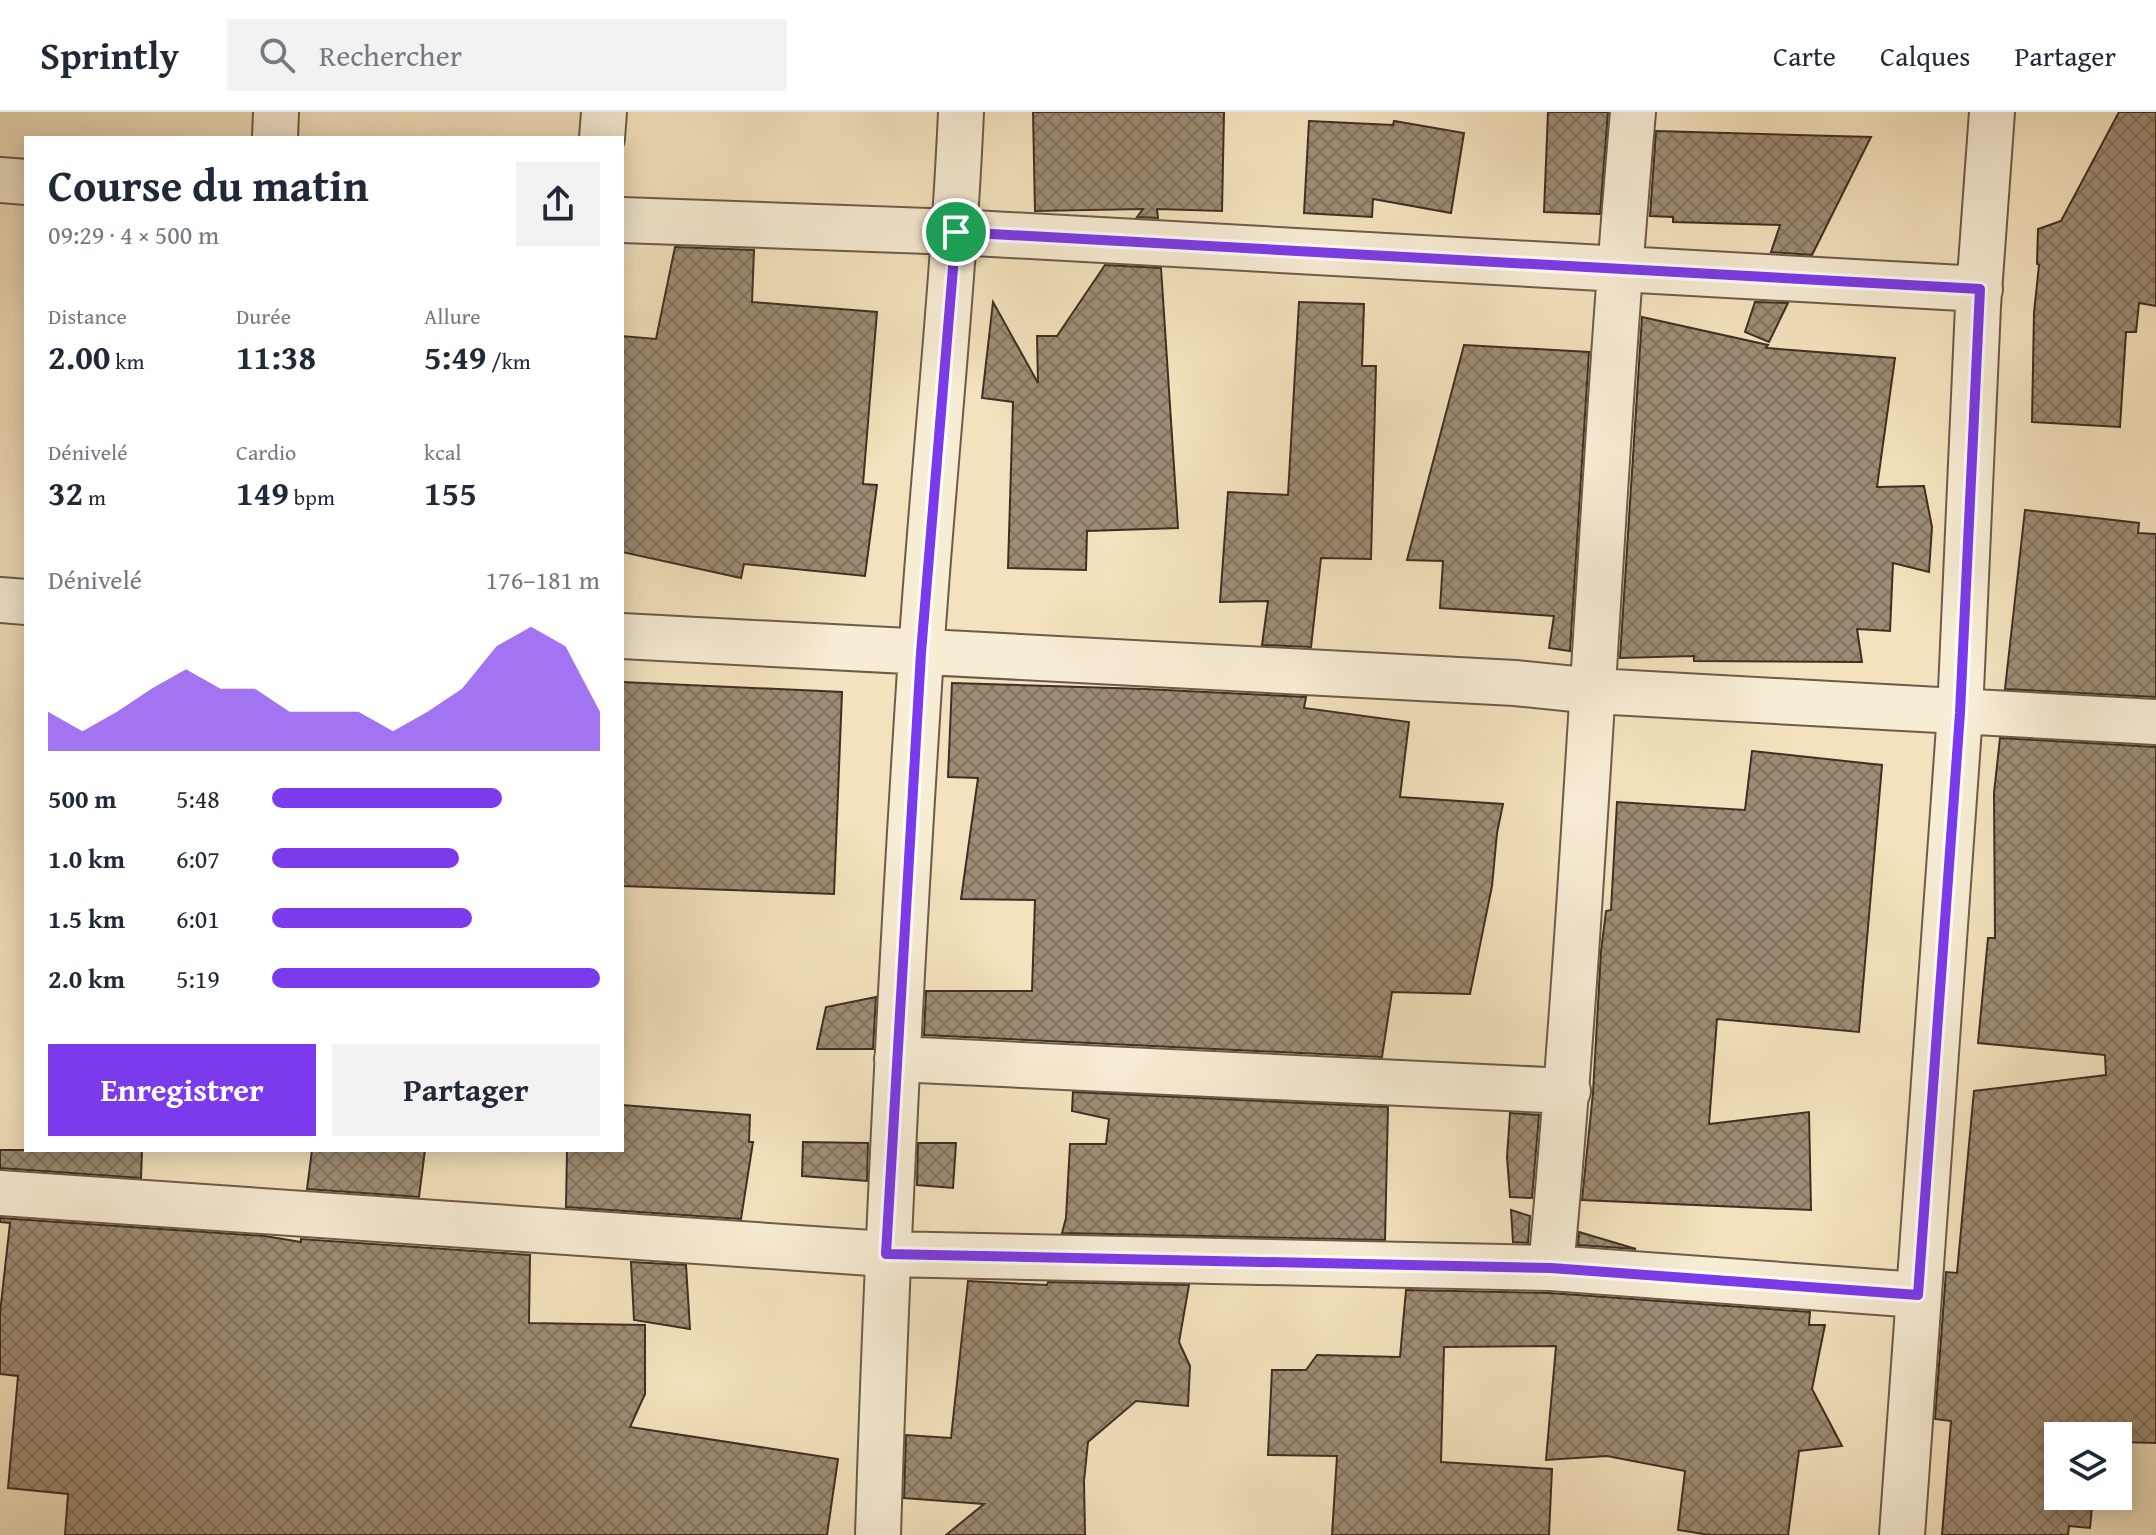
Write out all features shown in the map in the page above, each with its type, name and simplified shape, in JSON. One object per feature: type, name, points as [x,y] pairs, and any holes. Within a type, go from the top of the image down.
[{"type":"street","points":[[275,136],[276,112]]},
{"type":"street","points":[[602,136],[604,112]]},
{"type":"street","points":[[878,1535],[886,1254],[897,1059],[921,653],[956,232],[961,112]]},
{"type":"street","points":[[1551,1268],[1568,1091],[1619,268],[1633,112]]},
{"type":"street","points":[[1902,1535],[1960,713],[1980,289],[1992,112]]},
{"type":"street","points":[[0,180],[24,182]]},
{"type":"street","points":[[624,220],[956,232],[1980,289]]},
{"type":"street","points":[[0,600],[24,602]]},
{"type":"street","points":[[624,636],[1515,683],[1594,691],[2156,722]]},
{"type":"street","points":[[897,1059],[1568,1091]]},
{"type":"street","points":[[0,1193],[886,1254],[1551,1268],[1918,1295]]},
{"type":"building","points":[[1033,112],[1224,112],[1222,211],[1157,209],[1158,218],[1137,217],[1143,209],[1035,211]]},
{"type":"building","points":[[1548,112],[1608,112],[1600,214],[1544,212]]},
{"type":"building","points":[[2119,112],[2156,112],[2156,306],[2139,303],[2136,332],[2126,332],[2120,427],[2032,422],[2038,229],[2061,221]]},
{"type":"building","points":[[1309,121],[1393,125],[1394,121],[1464,133],[1451,213],[1373,199],[1372,217],[1304,213]]},
{"type":"building","points":[[1656,131],[1871,137],[1812,255],[1771,252],[1780,225],[1673,222],[1673,217],[1650,216]]},
{"type":"building","points":[[675,247],[754,250],[752,302],[877,312],[863,484],[877,485],[865,576],[744,564],[741,578],[624,552],[624,336],[656,339]]},
{"type":"building","points":[[1105,265],[1161,268],[1178,528],[1087,531],[1086,570],[1008,568],[1013,402],[982,398],[993,302],[1038,383],[1037,336],[1057,336]]},
{"type":"building","points":[[1299,302],[1364,304],[1362,366],[1376,366],[1371,559],[1321,558],[1311,647],[1262,645],[1268,601],[1220,602],[1228,492],[1288,495]]},
{"type":"building","points":[[1755,302],[1788,303],[1769,342],[1745,332]]},
{"type":"building","points":[[1642,317],[1768,345],[1766,348],[1895,358],[1877,487],[1924,486],[1932,527],[1929,572],[1893,563],[1890,631],[1857,629],[1862,662],[1694,661],[1694,656],[1620,658]]},
{"type":"building","points":[[1464,345],[1589,352],[1570,651],[1549,648],[1554,616],[1440,608],[1443,561],[1407,560]]},
{"type":"building","points":[[2025,510],[2139,523],[2138,533],[2156,534],[2156,697],[2005,689]]},
{"type":"building","points":[[624,682],[842,692],[834,894],[624,886]]},
{"type":"building","points":[[952,683],[1306,697],[1304,708],[1409,722],[1400,797],[1503,804],[1492,886],[1470,994],[1392,992],[1382,1057],[924,1035],[926,991],[1032,991],[1035,900],[961,899],[978,778],[948,777]]},
{"type":"building","points":[[2000,738],[2156,747],[2156,1443],[2132,1442],[2132,1422],[2044,1422],[2044,1510],[2092,1510],[2090,1528],[2069,1526],[2068,1535],[1942,1535],[1951,1421],[1935,1419],[1946,1272],[1957,1273],[1974,1091],[2106,1075],[2105,1055],[1978,1043],[1988,938],[1995,938],[1994,793]]},
{"type":"building","points":[[1752,751],[1882,765],[1859,1032],[1717,1019],[1709,1124],[1809,1112],[1811,1210],[1582,1200],[1593,1093],[1601,951],[1606,911],[1611,910],[1617,802],[1745,810]]},
{"type":"building","points":[[876,997],[873,1049],[817,1049],[826,1007]]},
{"type":"building","points":[[1073,1092],[1388,1107],[1385,1240],[1062,1233],[1066,1218],[1070,1144],[1106,1144],[1109,1119],[1072,1111]]},
{"type":"building","points":[[624,1105],[750,1115],[749,1142],[753,1142],[741,1219],[566,1207],[567,1152],[624,1152]]},
{"type":"building","points":[[1510,1113],[1539,1115],[1532,1198],[1510,1197],[1507,1157]]},
{"type":"building","points":[[803,1142],[868,1143],[867,1181],[802,1176]]},
{"type":"building","points":[[918,1143],[956,1143],[953,1188],[917,1185]]},
{"type":"building","points":[[0,1150],[142,1152],[141,1178],[0,1168]]},
{"type":"building","points":[[312,1152],[425,1152],[419,1197],[307,1189]]},
{"type":"building","points":[[1511,1210],[1530,1216],[1528,1243],[1513,1242]]},
{"type":"building","points":[[0,1218],[265,1236],[301,1242],[301,1239],[530,1255],[529,1323],[645,1325],[645,1394],[630,1427],[838,1459],[827,1535],[65,1535],[68,1494],[8,1488],[18,1376],[0,1374],[0,1313],[10,1223],[0,1222]]},
{"type":"building","points":[[1579,1232],[1636,1249],[1578,1245]]},
{"type":"building","points":[[631,1262],[686,1265],[690,1329],[634,1320]]},
{"type":"building","points":[[968,1281],[1047,1285],[1048,1282],[1189,1285],[1179,1342],[1190,1366],[1188,1406],[1136,1401],[1088,1442],[1084,1481],[1085,1535],[946,1535],[984,1504],[904,1498],[906,1435],[951,1438]]},
{"type":"building","points":[[1406,1290],[1550,1293],[1810,1312],[1809,1325],[1825,1325],[1812,1389],[1842,1446],[1799,1451],[1788,1535],[1710,1535],[1678,1530],[1685,1471],[1607,1456],[1546,1460],[1556,1346],[1444,1347],[1441,1462],[1552,1469],[1549,1535],[1332,1535],[1337,1456],[1268,1455],[1272,1370],[1306,1370],[1317,1355],[1400,1357]]},
{"type":"route","points":[[956,232],[1980,289],[1960,713],[1918,1295],[1551,1268],[886,1254],[921,653],[956,232]]}]
